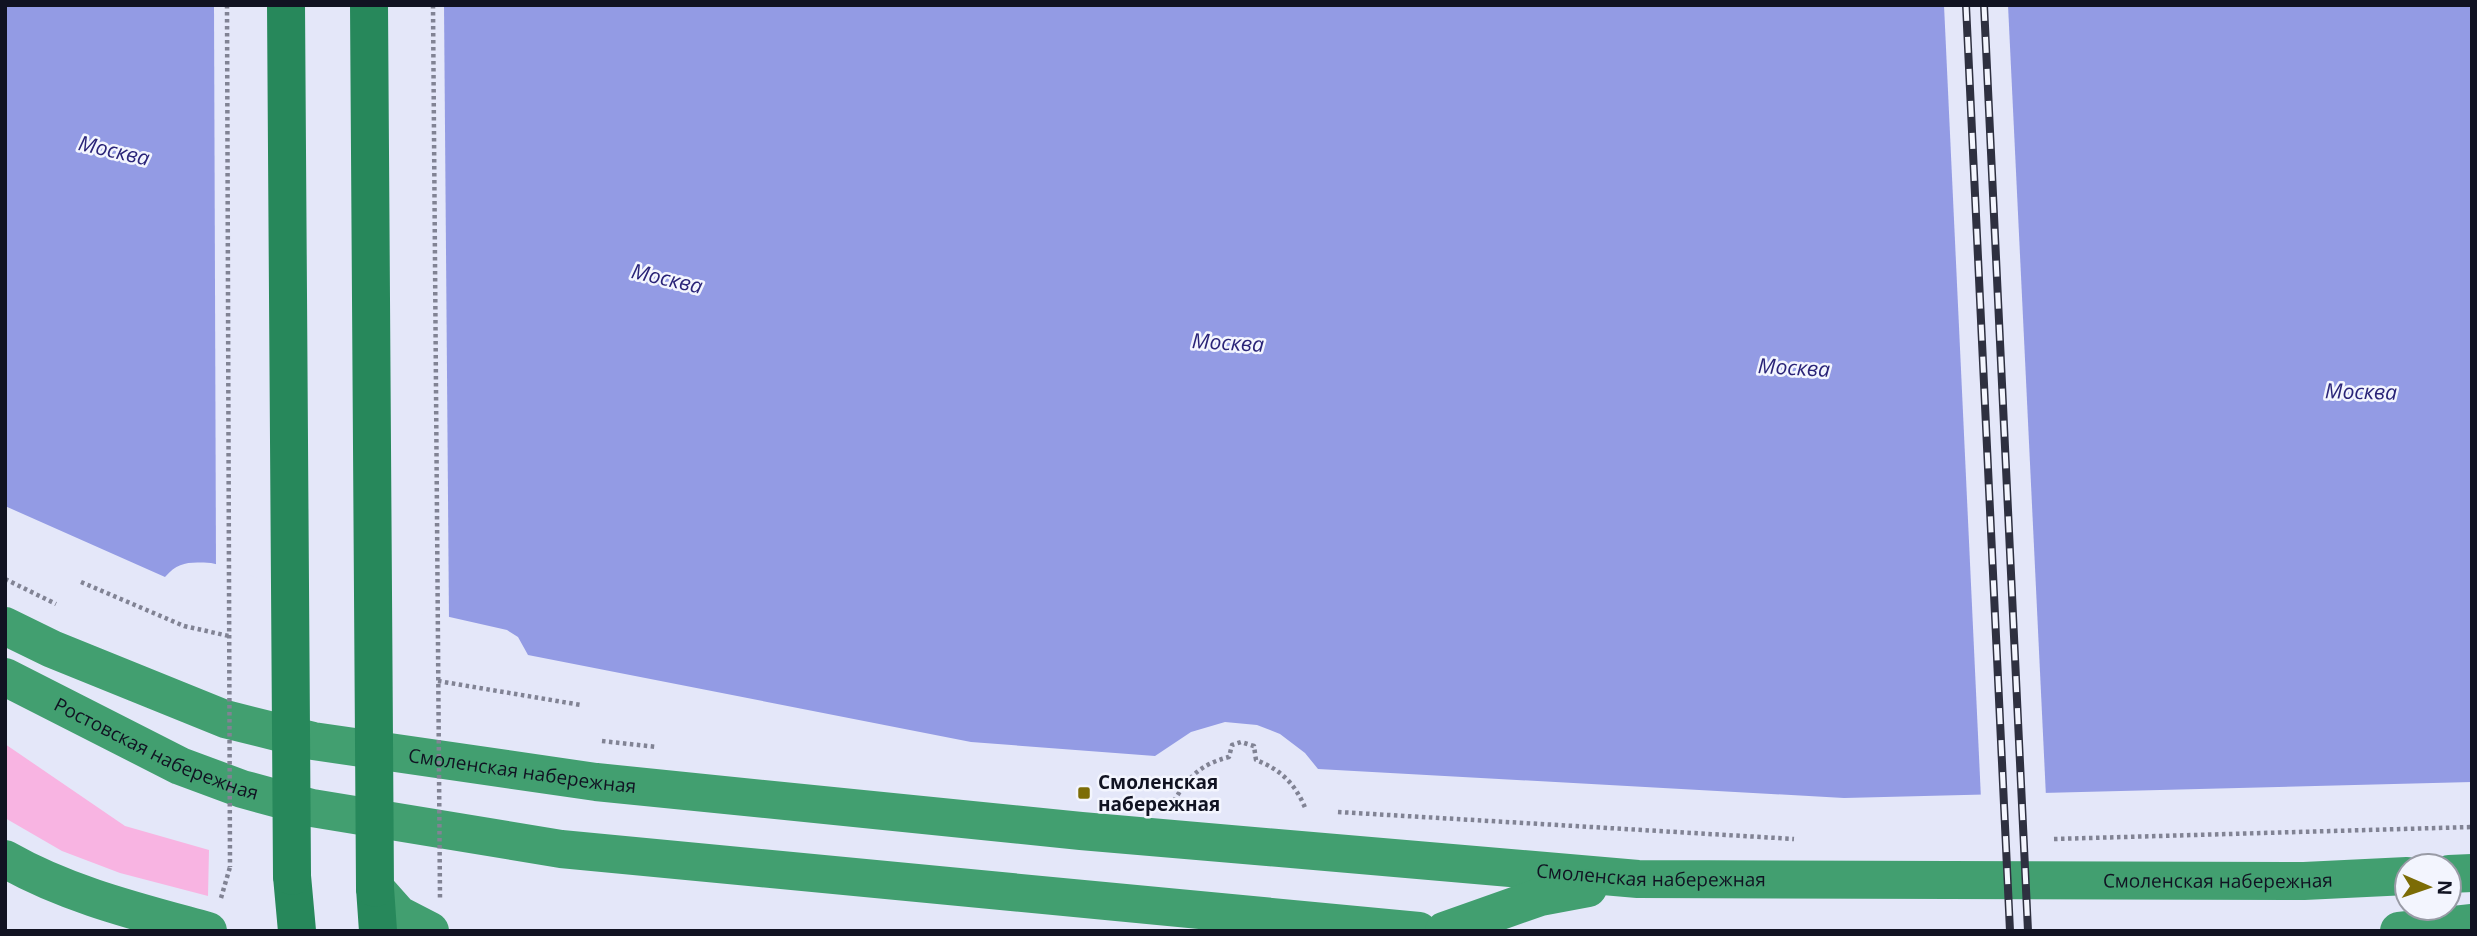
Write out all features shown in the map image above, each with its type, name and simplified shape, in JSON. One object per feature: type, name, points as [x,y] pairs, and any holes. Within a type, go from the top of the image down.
[{"type":"main road","points":[[286,5],[292,876],[297,931]]},
{"type":"main road","points":[[369,5],[375,888],[378,931]]},
{"type":"main road","name":"Смоленская набережная","points":[[5,626],[52,649],[225,719],[313,741],[623,785],[1081,831],[1639,879],[2304,881],[2393,877]]},
{"type":"main road","name":"Ростовская набережная","points":[[5,677],[180,766],[242,789],[312,808],[561,849],[1310,925]]},
{"type":"main road","points":[[5,859],[37,877],[109,904],[208,931]]},
{"type":"main road","points":[[1444,931],[1540,897],[1639,879]]},
{"type":"main road","points":[[375,888],[400,915],[435,914]]},
{"type":"main road","points":[[2399,931],[2472,923]]},
{"type":"main road","points":[[1310,925],[1419,931]]},
{"type":"path","points":[[226,5],[230,867]]},
{"type":"path","points":[[433,5],[438,681],[435,914]]},
{"type":"path","points":[[5,579],[56,604]]},
{"type":"path","points":[[80,582],[184,626],[229,636]]},
{"type":"path","points":[[438,681],[581,705]]},
{"type":"path","points":[[602,741],[669,748]]},
{"type":"path","points":[[1174,801],[1196,771],[1210,762],[1228,757],[1232,745],[1241,742],[1254,746],[1256,760],[1272,766],[1292,782],[1306,810]]},
{"type":"path","points":[[1161,800],[1187,802]]},
{"type":"path","points":[[1293,810],[1316,811]]},
{"type":"path","points":[[1326,811],[1796,839]]},
{"type":"path","points":[[2045,839],[2472,827]]},
{"type":"shaded area","points":[[5,744],[125,826],[209,850],[208,896],[120,873],[62,851],[5,818]]},
{"type":"water","name":"Москва","points":[[5,5],[2472,5],[2472,782],[1844,798],[1318,769],[1305,753],[1280,734],[1257,725],[1225,722],[1191,732],[1155,756],[971,742],[528,655],[518,637],[507,630],[211,563],[185,564],[165,577],[5,506]]},
{"type":"pier","points":[[214,5],[444,5],[449,621],[216,568]]},
{"type":"pier","points":[[1944,5],[2008,5],[2046,797],[1981,799]]},
{"type":"railway","points":[[1966,5],[2010,931]]},
{"type":"railway","points":[[1984,5],[2028,931]]},
{"type":"place","name":"Смоленская набережная","points":[[1084,793]]}]
